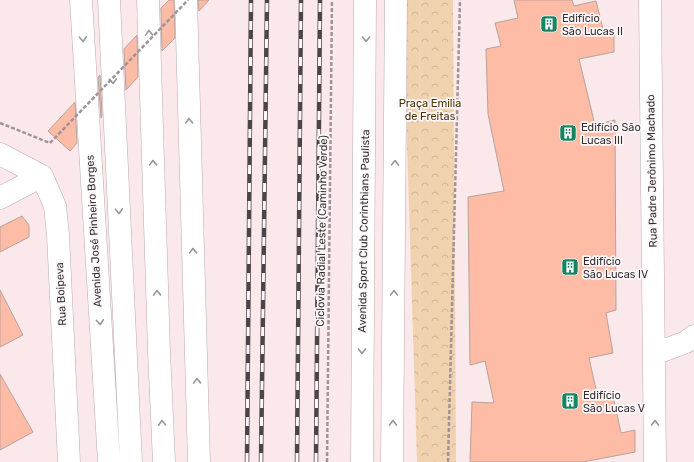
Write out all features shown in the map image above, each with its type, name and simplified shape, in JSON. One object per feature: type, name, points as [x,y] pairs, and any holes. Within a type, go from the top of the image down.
[{"type":"main road","name":"Avenida José Pinheiro Borges","points":[[81,0],[109,462]]},
{"type":"main road","points":[[109,0],[131,462]]},
{"type":"main road","points":[[148,0],[164,462]]},
{"type":"main road","points":[[187,0],[199,462]]},
{"type":"main road","name":"Avenida Sport Club Corinthians Paulista","points":[[362,462],[365,0]]},
{"type":"main road","points":[[392,462],[396,0]]},
{"type":"main road","name":"Rua Padre Jerônimo Machado","points":[[650,0],[655,462]]},
{"type":"main road","points":[[0,154],[42,176]]},
{"type":"main road","points":[[0,198],[42,176]]},
{"type":"main road","name":"Rua Boipeva","points":[[42,176],[55,206],[58,236],[69,462]]},
{"type":"main road","points":[[654,354],[686,342],[694,336]]},
{"type":"path","points":[[0,123],[50,142],[187,0]]},
{"type":"path","name":"Ciclovia Radial Leste (Caminho Verde)","points":[[327,462],[332,0]]},
{"type":"path","points":[[448,462],[460,0]]},
{"type":"green space","name":"Praça Emilia de Freitas","points":[[407,0],[453,0],[456,462],[417,462],[407,142]]},
{"type":"building","points":[[169,0],[174,0],[175,38],[162,51],[161,8]]},
{"type":"building","points":[[198,0],[209,0],[199,11]]},
{"type":"building","points":[[514,0],[572,0],[574,6],[596,1],[604,33],[614,30],[614,52],[579,59],[595,125],[615,120],[616,310],[606,313],[613,353],[589,358],[597,394],[612,391],[621,433],[635,430],[635,452],[583,462],[470,462],[472,402],[494,403],[485,361],[470,365],[468,197],[504,191],[488,114],[486,49],[501,46],[495,23],[518,18]]},
{"type":"building","points":[[137,35],[138,77],[126,90],[124,49]]},
{"type":"building","points":[[100,75],[102,116],[101,118],[98,77]]},
{"type":"building","points":[[75,102],[77,143],[70,151],[48,131]]},
{"type":"building","points":[[22,216],[29,225],[29,237],[0,252],[0,227]]},
{"type":"building","points":[[0,290],[23,335],[0,347]]},
{"type":"building","points":[[0,374],[33,432],[0,450]]},
{"type":"railway","points":[[247,462],[251,0]]},
{"type":"railway","points":[[261,462],[267,0]]},
{"type":"railway","points":[[297,462],[301,0]]},
{"type":"railway","points":[[316,462],[320,0]]},
{"type":"place","name":"Edifício São Lucas II","points":[[549,24]]},
{"type":"place","name":"Edifício São Lucas III","points":[[568,133]]},
{"type":"place","name":"Edifício São Lucas IV","points":[[570,267]]},
{"type":"place","name":"Edifício São Lucas V","points":[[570,401]]}]
